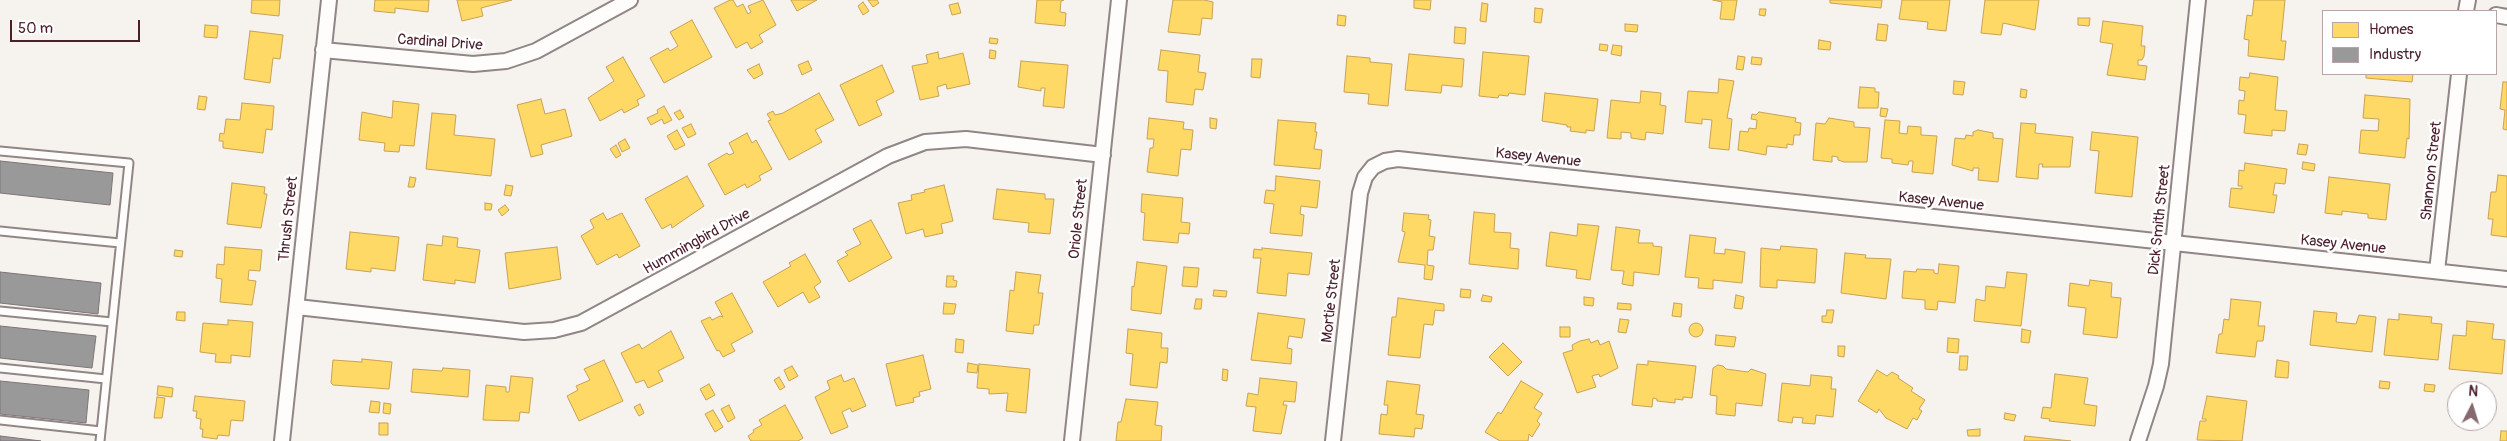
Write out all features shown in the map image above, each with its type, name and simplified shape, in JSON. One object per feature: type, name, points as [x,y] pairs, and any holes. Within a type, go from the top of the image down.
[{"type":"street","name":"Thrush Street","points":[[282,441],[329,0]]},
{"type":"street","name":"Cardinal Drive","points":[[323,50],[474,64],[506,61],[536,51],[630,0]]},
{"type":"street","name":"Oriole Street","points":[[1072,441],[1119,0]]},
{"type":"street","name":"Dick Smith Street","points":[[2138,441],[2156,386],[2161,364],[2198,0]]},
{"type":"street","name":"Shannon Street","points":[[2437,271],[2459,75]]},
{"type":"street","name":"Hummingbird Drive","points":[[297,307],[524,332],[554,330],[582,323],[888,156],[925,142],[966,139],[1103,155]]},
{"type":"street","name":"Kasey Avenue","points":[[1373,167],[1384,161],[1398,159],[2507,278]]},
{"type":"street","name":"Mortie Street","points":[[1333,441],[1360,193],[1365,178],[1373,167]]},
{"type":"lane","points":[[0,151],[129,163],[100,441]]},
{"type":"lane","points":[[0,231],[120,243]]},
{"type":"lane","points":[[0,311],[112,322]]},
{"type":"lane","points":[[0,368],[106,380]]},
{"type":"lane","points":[[0,420],[101,431]]},
{"type":"building: Homes","points":[[252,0],[280,0],[279,16],[251,13]]},
{"type":"building: Homes","points":[[375,0],[429,0],[428,12],[395,8],[395,13],[374,11]]},
{"type":"building: Homes","points":[[457,0],[512,0],[481,8],[483,16],[462,21]]},
{"type":"building: Homes","points":[[733,0],[737,7],[743,4],[748,14],[751,12],[748,6],[763,0],[776,25],[759,35],[763,42],[751,49],[747,42],[736,48],[714,8]]},
{"type":"building: Homes","points":[[791,0],[817,0],[797,11]]},
{"type":"building: Homes","points":[[868,0],[877,0],[879,3],[873,7]]},
{"type":"building: Homes","points":[[1037,0],[1064,0],[1061,1],[1060,12],[1066,13],[1065,26],[1035,23]]},
{"type":"building: Homes","points":[[1173,0],[1204,0],[1213,2],[1212,19],[1202,18],[1200,35],[1168,32]]},
{"type":"building: Homes","points":[[1414,0],[1431,0],[1430,10],[1414,8]]},
{"type":"building: Homes","points":[[1713,0],[1737,0],[1734,20],[1720,19],[1722,2]]},
{"type":"building: Homes","points":[[1830,0],[1882,0],[1881,8],[1830,3]]},
{"type":"building: Homes","points":[[1902,0],[1950,0],[1946,31],[1927,29],[1928,22],[1899,19]]},
{"type":"building: Homes","points":[[1985,0],[2039,0],[2035,30],[2003,23],[2001,35],[1981,33]]},
{"type":"building: Homes","points":[[2254,0],[2285,0],[2281,41],[2286,41],[2284,60],[2248,56],[2249,40],[2244,39],[2247,15],[2252,16]]},
{"type":"building: Homes","points":[[863,2],[869,11],[863,15],[858,6]]},
{"type":"building: Homes","points":[[958,3],[961,13],[952,15],[949,5]]},
{"type":"building: Homes","points":[[1482,3],[1488,4],[1486,22],[1480,21]]},
{"type":"building: Homes","points":[[1535,8],[1543,9],[1541,23],[1534,22]]},
{"type":"building: Homes","points":[[1760,9],[1766,9],[1765,16],[1759,15]]},
{"type":"building: Homes","points":[[1338,15],[1346,16],[1345,26],[1337,25]]},
{"type":"building: Homes","points":[[2078,18],[2090,18],[2089,26],[2078,25]]},
{"type":"building: Homes","points":[[692,20],[712,57],[664,83],[650,58],[668,48],[670,51],[678,46],[670,32]]},
{"type":"building: Homes","points":[[2103,21],[2143,26],[2141,46],[2145,46],[2144,56],[2142,60],[2138,60],[2138,65],[2147,66],[2145,80],[2107,75],[2113,44],[2100,42]]},
{"type":"building: Homes","points":[[1625,24],[1638,25],[1637,32],[1625,31]]},
{"type":"building: Homes","points":[[1878,24],[1888,25],[1886,41],[1876,40]]},
{"type":"building: Homes","points":[[205,25],[218,26],[217,38],[204,37]]},
{"type":"building: Homes","points":[[1455,27],[1466,28],[1465,44],[1454,43]]},
{"type":"building: Homes","points":[[250,31],[283,35],[280,59],[273,58],[270,83],[244,79]]},
{"type":"building: Homes","points":[[990,38],[998,39],[997,44],[989,43]]},
{"type":"building: Homes","points":[[1819,40],[1831,42],[1830,50],[1818,49]]},
{"type":"building: Homes","points":[[1600,44],[1608,45],[1607,51],[1599,50]]},
{"type":"building: Homes","points":[[1613,45],[1622,46],[1621,56],[1611,54]]},
{"type":"building: Homes","points":[[990,50],[996,51],[995,59],[989,58]]},
{"type":"building: Homes","points":[[1161,50],[1200,55],[1198,72],[1206,73],[1203,90],[1195,89],[1193,105],[1166,102],[1168,71],[1158,70]]},
{"type":"building: Homes","points":[[938,52],[939,59],[963,53],[970,84],[947,89],[946,84],[937,87],[939,96],[920,100],[912,66],[928,63],[926,55]]},
{"type":"building: Homes","points":[[1483,52],[1529,56],[1525,95],[1509,93],[1508,96],[1499,95],[1498,98],[1479,96]]},
{"type":"building: Homes","points":[[1409,54],[1464,59],[1462,87],[1442,85],[1441,93],[1405,90]]},
{"type":"building: Homes","points":[[1347,56],[1370,58],[1370,62],[1392,64],[1388,106],[1368,104],[1369,94],[1344,92]]},
{"type":"building: Homes","points":[[1738,56],[1745,57],[1743,70],[1736,69]]},
{"type":"building: Homes","points":[[623,57],[645,96],[637,100],[639,105],[624,113],[622,109],[600,121],[588,98],[614,81],[606,67]]},
{"type":"building: Homes","points":[[1752,57],[1762,58],[1761,65],[1751,64]]},
{"type":"building: Homes","points":[[1252,59],[1262,59],[1260,78],[1251,77]]},
{"type":"building: Homes","points":[[808,61],[812,70],[802,75],[798,65]]},
{"type":"building: Homes","points":[[1021,61],[1068,65],[1064,108],[1043,106],[1045,88],[1041,88],[1041,91],[1018,87]]},
{"type":"building: Homes","points":[[759,64],[763,74],[754,79],[747,70]]},
{"type":"building: Homes","points":[[882,65],[894,92],[876,101],[882,115],[859,126],[840,85]]},
{"type":"building: Homes","points":[[2250,73],[2278,77],[2275,110],[2287,111],[2285,131],[2272,130],[2272,136],[2244,133],[2246,115],[2238,114],[2239,100],[2244,101],[2245,91],[2239,90],[2240,77],[2249,78]]},
{"type":"building: Homes","points":[[2366,75],[2413,75],[2412,82],[2366,78]]},
{"type":"building: Homes","points":[[1719,79],[1734,81],[1727,118],[1732,119],[1729,150],[1709,148],[1712,120],[1702,119],[1702,124],[1685,122],[1688,91],[1718,93]]},
{"type":"building: Homes","points":[[1954,81],[1965,82],[1963,95],[1953,94]]},
{"type":"building: Homes","points":[[2503,82],[2507,82],[2507,130],[2503,129],[2505,110],[2500,109]]},
{"type":"building: Homes","points":[[1860,87],[1875,88],[1875,92],[1879,92],[1878,108],[1858,108]]},
{"type":"building: Homes","points":[[2021,89],[2027,90],[2026,98],[2020,97]]},
{"type":"building: Homes","points":[[1641,91],[1661,93],[1660,105],[1666,106],[1663,134],[1646,132],[1645,140],[1631,138],[1631,133],[1621,132],[1621,139],[1607,138],[1611,100],[1640,103]]},
{"type":"building: Homes","points":[[819,93],[834,120],[815,130],[822,142],[789,160],[768,121],[771,120],[767,114],[773,111],[775,115],[783,113]]},
{"type":"building: Homes","points":[[1545,93],[1598,99],[1594,131],[1586,130],[1586,133],[1570,131],[1571,127],[1567,127],[1567,125],[1542,121]]},
{"type":"building: Homes","points":[[2365,95],[2410,99],[2409,139],[2407,138],[2405,158],[2359,153],[2361,130],[2378,131],[2379,119],[2363,118]]},
{"type":"building: Homes","points":[[199,96],[207,97],[205,110],[197,109]]},
{"type":"building: Homes","points":[[541,99],[545,114],[565,109],[572,136],[541,145],[543,154],[531,157],[517,105]]},
{"type":"building: Homes","points":[[393,101],[419,104],[414,146],[400,145],[399,152],[384,151],[385,143],[359,140],[362,112],[392,118]]},
{"type":"building: Homes","points":[[242,103],[274,106],[272,130],[266,129],[263,153],[223,148],[223,141],[219,141],[220,133],[224,134],[226,119],[240,120]]},
{"type":"building: Homes","points":[[664,106],[672,120],[664,124],[662,119],[651,125],[647,118],[658,113],[657,110]]},
{"type":"building: Homes","points":[[1881,108],[1888,109],[1886,117],[1880,116]]},
{"type":"building: Homes","points":[[680,110],[684,117],[679,120],[674,113]]},
{"type":"building: Homes","points":[[1759,112],[1796,118],[1795,122],[1801,123],[1800,135],[1794,135],[1793,145],[1787,144],[1787,148],[1767,146],[1766,155],[1738,150],[1740,131],[1748,132],[1749,128],[1756,129],[1757,120],[1751,119],[1752,114],[1756,115]]},
{"type":"building: Homes","points":[[432,113],[456,115],[454,135],[495,139],[491,176],[426,169]]},
{"type":"building: Homes","points":[[1149,118],[1184,122],[1183,129],[1193,130],[1191,150],[1181,149],[1178,176],[1147,172],[1150,148],[1153,148],[1154,139],[1147,139]]},
{"type":"building: Homes","points":[[1210,118],[1217,119],[1216,129],[1210,128]]},
{"type":"building: Homes","points":[[1829,118],[1854,122],[1854,127],[1870,128],[1867,162],[1844,162],[1838,160],[1838,157],[1832,156],[1832,162],[1813,160],[1816,123],[1825,124]]},
{"type":"building: Homes","points":[[1278,120],[1316,123],[1315,132],[1317,132],[1314,149],[1322,150],[1320,169],[1274,165]]},
{"type":"building: Homes","points":[[1885,120],[1900,121],[1899,133],[1907,134],[1908,126],[1921,127],[1921,135],[1937,136],[1933,174],[1912,172],[1913,161],[1909,161],[1908,165],[1892,163],[1892,159],[1881,158]]},
{"type":"building: Homes","points":[[2021,123],[2036,124],[2035,133],[2073,137],[2070,167],[2042,167],[2043,164],[2039,164],[2038,179],[2016,177]]},
{"type":"building: Homes","points":[[691,124],[696,134],[688,138],[682,128]]},
{"type":"building: Homes","points":[[677,130],[685,145],[675,150],[667,136]]},
{"type":"building: Homes","points":[[1978,130],[1993,133],[1993,138],[2003,139],[1998,182],[1978,180],[1979,168],[1973,168],[1973,171],[1952,165],[1955,138],[1965,139],[1966,135],[1973,136],[1973,132]]},
{"type":"building: Homes","points":[[2092,132],[2138,137],[2132,197],[2095,193],[2099,151],[2090,150]]},
{"type":"building: Homes","points":[[747,133],[752,143],[756,140],[772,169],[759,176],[761,180],[747,188],[745,184],[725,195],[708,164],[727,153],[729,155],[734,153],[729,143]]},
{"type":"building: Homes","points":[[625,139],[630,148],[622,152],[618,143]]},
{"type":"building: Homes","points":[[2299,144],[2308,145],[2306,155],[2297,154]]},
{"type":"building: Homes","points":[[616,145],[621,155],[616,158],[610,149]]},
{"type":"building: Homes","points":[[2303,162],[2315,164],[2314,171],[2302,169]]},
{"type":"building: Homes","points":[[2245,163],[2287,169],[2285,184],[2275,183],[2273,195],[2277,195],[2274,213],[2229,207],[2231,188],[2242,189],[2242,186],[2238,186],[2239,170],[2244,171]]},
{"type":"building: Homes","points":[[2498,175],[2507,176],[2507,237],[2491,235],[2493,219],[2488,219],[2491,192],[2496,192]]},
{"type":"building: Homes","points":[[687,176],[704,206],[672,228],[671,224],[662,229],[645,199]]},
{"type":"building: Homes","points":[[1276,176],[1320,181],[1317,208],[1301,206],[1300,214],[1304,215],[1302,236],[1270,233],[1274,204],[1264,203],[1266,190],[1275,191]]},
{"type":"building: Homes","points":[[410,177],[416,178],[414,187],[408,187]]},
{"type":"building: Homes","points":[[2329,177],[2390,184],[2386,220],[2368,218],[2368,214],[2342,211],[2342,215],[2325,213]]},
{"type":"building: Homes","points":[[232,183],[265,187],[264,194],[267,194],[261,228],[227,224]]},
{"type":"building: Homes","points":[[506,185],[513,186],[511,196],[504,195]]},
{"type":"building: Homes","points":[[944,185],[953,221],[941,224],[943,233],[925,237],[923,229],[906,234],[898,203],[912,200],[911,195]]},
{"type":"building: Homes","points":[[997,189],[1045,194],[1045,199],[1054,199],[1050,234],[1028,232],[1029,223],[993,219]]},
{"type":"building: Homes","points":[[1142,194],[1183,198],[1181,222],[1190,223],[1189,234],[1179,233],[1178,243],[1143,240],[1145,213],[1141,212]]},
{"type":"building: Homes","points":[[485,203],[492,204],[491,210],[485,210]]},
{"type":"building: Homes","points":[[505,205],[509,210],[502,216],[498,210]]},
{"type":"building: Homes","points":[[1474,212],[1495,214],[1494,232],[1511,233],[1510,248],[1519,249],[1518,269],[1469,264]]},
{"type":"building: Homes","points":[[603,213],[607,220],[622,213],[640,246],[619,258],[617,254],[597,265],[581,236],[594,228],[590,220]]},
{"type":"building: Homes","points":[[1404,213],[1429,215],[1428,219],[1431,220],[1429,236],[1435,237],[1433,250],[1428,250],[1427,265],[1434,266],[1432,280],[1424,279],[1425,265],[1398,262],[1405,232],[1402,231]]},
{"type":"building: Homes","points":[[871,220],[892,258],[849,282],[837,261],[848,255],[845,252],[861,244],[853,229]]},
{"type":"building: Homes","points":[[1578,224],[1599,226],[1590,280],[1576,278],[1577,270],[1546,266],[1550,232],[1577,236]]},
{"type":"building: Homes","points":[[1616,227],[1640,230],[1638,243],[1653,243],[1653,246],[1662,247],[1659,275],[1634,272],[1633,286],[1622,284],[1624,271],[1611,270]]},
{"type":"building: Homes","points":[[350,232],[399,237],[395,271],[371,268],[371,272],[346,269]]},
{"type":"building: Homes","points":[[1690,235],[1716,238],[1714,253],[1725,254],[1725,249],[1745,252],[1742,283],[1713,280],[1713,289],[1698,288],[1699,278],[1685,277]]},
{"type":"building: Homes","points":[[443,236],[458,238],[457,247],[480,250],[475,283],[455,280],[455,284],[423,280],[427,244],[442,246]]},
{"type":"building: Homes","points":[[1781,246],[1817,249],[1815,283],[1777,280],[1777,288],[1760,287],[1761,248],[1780,250]]},
{"type":"building: Homes","points":[[225,247],[262,250],[260,271],[249,270],[248,280],[256,281],[252,305],[220,302],[222,279],[216,278],[217,264],[224,265]]},
{"type":"building: Homes","points":[[557,247],[561,279],[509,289],[505,253]]},
{"type":"building: Homes","points":[[1262,248],[1312,253],[1309,275],[1288,273],[1286,296],[1257,293],[1261,258],[1253,258],[1254,249],[1262,250]]},
{"type":"building: Homes","points":[[175,250],[183,251],[182,257],[174,256]]},
{"type":"building: Homes","points":[[1845,253],[1866,255],[1865,258],[1891,259],[1886,299],[1841,293]]},
{"type":"building: Homes","points":[[805,254],[821,282],[814,287],[820,297],[809,303],[803,292],[778,307],[763,282],[791,266],[789,263]]},
{"type":"building: Homes","points":[[1137,262],[1167,266],[1161,314],[1131,310],[1132,286],[1134,287]]},
{"type":"building: Homes","points":[[1939,264],[1959,266],[1955,303],[1938,301],[1937,310],[1925,309],[1925,300],[1902,298],[1904,271],[1916,272],[1917,269],[1934,270],[1934,273],[1938,274]]},
{"type":"building: Homes","points":[[1184,267],[1199,268],[1197,287],[1182,286]]},
{"type":"building: Homes","points":[[1016,272],[1041,275],[1038,293],[1043,293],[1039,325],[1034,325],[1033,334],[1006,331],[1010,290],[1014,291]]},
{"type":"building: Homes","points":[[2007,272],[2027,274],[2021,326],[1974,321],[1976,299],[1985,301],[1986,286],[2005,288]]},
{"type":"building: Homes","points":[[947,276],[954,276],[953,280],[957,281],[956,287],[946,287]]},
{"type":"building: Homes","points":[[2090,280],[2112,283],[2111,297],[2121,298],[2117,338],[2083,334],[2086,308],[2068,306],[2070,283],[2089,286]]},
{"type":"building: Homes","points":[[1461,289],[1471,290],[1470,298],[1460,297]]},
{"type":"building: Homes","points":[[1214,290],[1227,291],[1226,297],[1213,296]]},
{"type":"building: Homes","points":[[732,293],[753,332],[731,344],[735,351],[723,357],[719,350],[717,351],[701,321],[710,317],[712,320],[720,316],[723,317],[715,302]]},
{"type":"building: Homes","points":[[1483,295],[1492,297],[1491,302],[1481,301]]},
{"type":"building: Homes","points":[[1736,295],[1744,297],[1742,309],[1734,308]]},
{"type":"building: Homes","points":[[1584,297],[1594,298],[1593,306],[1584,305]]},
{"type":"building: Homes","points":[[1398,298],[1444,304],[1444,311],[1435,310],[1433,325],[1424,324],[1420,358],[1388,355],[1392,317],[1396,317]]},
{"type":"building: Homes","points":[[1196,299],[1202,299],[1201,309],[1194,309]]},
{"type":"building: Homes","points":[[2231,299],[2261,302],[2258,326],[2265,326],[2263,341],[2257,341],[2255,357],[2216,353],[2224,319],[2229,320]]},
{"type":"building: Homes","points":[[944,303],[956,304],[954,314],[943,314]]},
{"type":"building: Homes","points":[[1618,303],[1631,304],[1631,310],[1617,309]]},
{"type":"building: Homes","points":[[1674,303],[1682,304],[1681,317],[1672,316]]},
{"type":"building: Homes","points":[[1827,310],[1834,310],[1832,323],[1822,322],[1822,316],[1826,316]]},
{"type":"building: Homes","points":[[2314,311],[2337,313],[2336,322],[2356,324],[2359,315],[2376,317],[2372,352],[2310,345]]},
{"type":"building: Homes","points":[[177,312],[185,312],[185,321],[176,320]]},
{"type":"building: Homes","points":[[1258,313],[1305,319],[1302,338],[1289,336],[1287,348],[1292,349],[1291,364],[1251,360]]},
{"type":"building: Homes","points":[[2399,314],[2432,317],[2431,323],[2442,324],[2438,360],[2384,355],[2388,319],[2399,320]]},
{"type":"building: Homes","points":[[1620,319],[1629,320],[1626,333],[1618,332]]},
{"type":"building: Homes","points":[[228,320],[253,322],[250,357],[231,355],[231,363],[215,362],[216,354],[200,352],[203,323],[228,325]]},
{"type":"building: Homes","points":[[2467,321],[2494,324],[2492,339],[2505,340],[2502,374],[2449,369],[2453,335],[2466,336]]},
{"type":"building: Homes","points":[[1696,323],[1701,325],[1703,330],[1701,335],[1696,337],[1691,335],[1689,330],[1691,325]]},
{"type":"building: Homes","points":[[1560,327],[1570,327],[1570,337],[1560,337]]},
{"type":"building: Homes","points":[[1128,329],[1162,333],[1161,348],[1168,348],[1167,363],[1160,362],[1157,388],[1130,385],[1133,354],[1126,353]]},
{"type":"building: Homes","points":[[2022,329],[2031,331],[2029,343],[2021,342]]},
{"type":"building: Homes","points":[[671,331],[684,358],[658,371],[663,381],[648,388],[644,380],[636,383],[621,353],[639,344],[642,349]]},
{"type":"building: Homes","points":[[1716,335],[1736,337],[1734,347],[1715,345]]},
{"type":"building: Homes","points":[[1948,338],[1959,339],[1958,353],[1947,352]]},
{"type":"building: Homes","points":[[956,339],[964,340],[963,353],[955,352]]},
{"type":"building: Homes","points":[[1589,339],[1591,343],[1598,340],[1600,345],[1609,341],[1618,368],[1600,377],[1599,374],[1592,376],[1596,387],[1577,393],[1563,353],[1573,350],[1572,345]]},
{"type":"building: Homes","points":[[1503,343],[1522,362],[1508,376],[1489,357]]},
{"type":"building: Homes","points":[[1838,346],[1845,346],[1844,357],[1838,356]]},
{"type":"building: Homes","points":[[923,355],[931,389],[919,392],[920,396],[913,398],[914,402],[896,406],[886,364]]},
{"type":"building: Homes","points":[[1960,356],[1968,356],[1967,370],[1959,370]]},
{"type":"building: Homes","points":[[362,359],[392,362],[389,389],[333,385],[331,383],[333,360],[362,362]]},
{"type":"building: Homes","points":[[604,360],[623,401],[579,421],[567,396],[578,390],[576,386],[590,380],[584,369]]},
{"type":"building: Homes","points":[[2277,360],[2289,362],[2288,378],[2275,377]]},
{"type":"building: Homes","points":[[1648,361],[1696,366],[1692,398],[1683,397],[1683,400],[1675,399],[1675,403],[1657,401],[1657,399],[1653,398],[1652,407],[1632,405],[1637,364],[1648,365]]},
{"type":"building: Homes","points":[[968,363],[978,365],[977,373],[967,372]]},
{"type":"building: Homes","points":[[979,364],[1030,369],[1026,413],[1006,411],[1008,393],[989,394],[989,389],[977,388]]},
{"type":"building: Homes","points":[[1718,365],[1726,369],[1748,372],[1751,369],[1766,374],[1762,406],[1736,403],[1735,416],[1716,414],[1717,396],[1710,395],[1713,368]]},
{"type":"building: Homes","points":[[792,366],[798,376],[789,381],[784,370]]},
{"type":"building: Homes","points":[[443,368],[470,370],[468,397],[411,392],[413,369],[442,371]]},
{"type":"building: Homes","points":[[1223,369],[1228,370],[1227,381],[1222,380]]},
{"type":"building: Homes","points":[[1877,370],[1887,376],[1892,372],[1899,376],[1898,378],[1913,388],[1911,391],[1925,400],[1919,409],[1922,411],[1917,420],[1913,418],[1907,429],[1886,418],[1879,409],[1877,413],[1858,401]]},
{"type":"building: Homes","points":[[2055,374],[2088,378],[2084,404],[2097,406],[2095,426],[2049,421],[2050,419],[2041,418],[2043,407],[2051,408]]},
{"type":"building: Homes","points":[[841,375],[844,382],[854,378],[866,406],[852,412],[850,408],[842,412],[848,427],[831,434],[815,397],[830,389],[827,381]]},
{"type":"building: Homes","points":[[1811,375],[1832,377],[1831,389],[1836,389],[1833,417],[1816,415],[1815,424],[1802,423],[1803,418],[1793,417],[1792,423],[1778,421],[1782,383],[1810,386]]},
{"type":"building: Homes","points":[[511,376],[533,378],[529,413],[520,412],[519,421],[483,420],[486,385],[506,387],[506,392],[509,392]]},
{"type":"building: Homes","points":[[779,377],[785,387],[780,390],[774,380]]},
{"type":"building: Homes","points":[[1260,378],[1297,382],[1295,402],[1284,401],[1283,405],[1287,405],[1281,434],[1253,431],[1256,407],[1246,406],[1248,393],[1258,395]]},
{"type":"building: Homes","points":[[1387,381],[1420,385],[1416,414],[1424,415],[1422,429],[1415,428],[1414,437],[1379,434],[1381,414],[1387,415],[1388,405],[1384,405]]},
{"type":"building: Homes","points":[[1521,381],[1543,394],[1534,408],[1542,413],[1537,421],[1540,424],[1532,437],[1529,434],[1528,441],[1500,441],[1485,432],[1498,412],[1501,414]]},
{"type":"building: Homes","points":[[2380,381],[2390,382],[2389,389],[2379,388]]},
{"type":"building: Homes","points":[[709,384],[715,395],[706,400],[700,389]]},
{"type":"building: Homes","points":[[2425,384],[2435,385],[2434,392],[2424,391]]},
{"type":"building: Homes","points":[[158,386],[173,388],[172,397],[157,395]]},
{"type":"building: Homes","points":[[195,396],[245,401],[243,421],[231,420],[229,436],[218,435],[217,439],[202,437],[203,429],[200,429],[201,419],[196,418],[197,411],[193,411]]},
{"type":"building: Homes","points":[[2207,396],[2247,401],[2242,441],[2197,440],[2200,421],[2206,421],[2206,419],[2202,419]]},
{"type":"building: Homes","points":[[157,397],[165,398],[162,418],[154,418]]},
{"type":"building: Homes","points":[[1126,399],[1158,402],[1155,425],[1162,426],[1161,441],[1116,441],[1118,422],[1121,422]]},
{"type":"building: Homes","points":[[371,401],[380,402],[379,413],[369,412]]},
{"type":"building: Homes","points":[[384,403],[391,404],[390,414],[383,413]]},
{"type":"building: Homes","points":[[640,404],[644,413],[639,416],[634,407]]},
{"type":"building: Homes","points":[[729,405],[735,418],[728,422],[721,409]]},
{"type":"building: Homes","points":[[785,405],[803,438],[798,441],[751,441],[748,436],[754,432],[753,430],[762,425],[759,420]]},
{"type":"building: Homes","points":[[713,410],[723,427],[715,432],[705,414]]},
{"type":"building: Homes","points":[[2005,413],[2016,415],[2014,421],[2004,419]]},
{"type":"building: Homes","points":[[379,423],[388,423],[388,435],[379,435]]},
{"type":"building: Homes","points":[[1980,429],[1980,436],[1968,436],[1967,430]]},
{"type":"building: Homes","points":[[2501,431],[2507,431],[2507,441],[2500,441]]},
{"type":"building: Homes","points":[[2025,436],[2071,441],[2024,441]]},
{"type":"building: Industry","points":[[0,161],[113,173],[110,205],[0,193]]},
{"type":"building: Industry","points":[[0,272],[101,283],[98,314],[0,303]]},
{"type":"building: Industry","points":[[0,326],[96,336],[92,368],[0,358]]},
{"type":"building: Industry","points":[[0,381],[89,390],[86,423],[0,414]]},
{"type":"building: Industry","points":[[0,436],[41,441],[0,441]]}]
